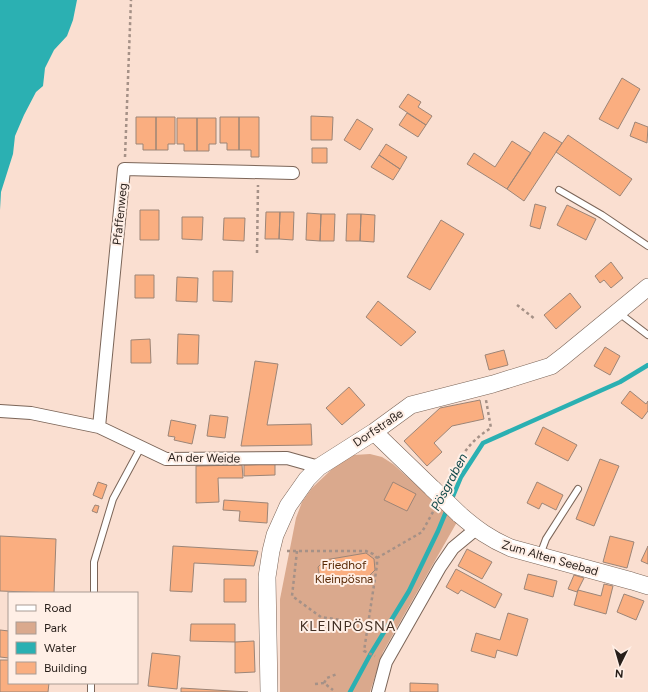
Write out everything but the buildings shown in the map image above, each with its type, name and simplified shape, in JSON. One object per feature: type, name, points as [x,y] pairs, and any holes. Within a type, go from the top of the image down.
[{"type":"street","name":"Pfaffenweg","points":[[99,427],[124,169],[293,173]]},
{"type":"street","name":"Dorfstraße","points":[[269,692],[268,577],[271,551],[278,528],[288,506],[307,479],[320,467],[374,432],[411,405],[493,384],[551,366],[648,287]]},
{"type":"street","name":"An der Weide","points":[[0,411],[31,413],[99,427],[166,459],[287,458],[320,467]]},
{"type":"street","name":"Zum Alten Seebad","points":[[374,432],[459,514],[476,529],[494,541],[539,556],[648,586]]},
{"type":"street","points":[[378,692],[386,662],[440,567],[453,548],[476,529]]},
{"type":"lane","points":[[559,190],[648,246]]},
{"type":"lane","points":[[617,312],[648,336]]},
{"type":"lane","points":[[94,592],[94,562],[113,499],[141,447]]},
{"type":"lane","points":[[539,556],[546,539],[578,489]]},
{"type":"path","points":[[124,169],[132,0]]},
{"type":"path","points":[[257,253],[258,172]]},
{"type":"path","points":[[517,305],[535,319]]},
{"type":"path","points":[[271,551],[366,551],[373,554],[377,558],[364,651],[376,657]]},
{"type":"path","points":[[297,551],[292,596],[321,617],[368,624]]},
{"type":"path","points":[[324,683],[327,678],[336,674]]},
{"type":"path","points":[[315,684],[324,683],[333,690]]},
{"type":"green space","name":"Friedhof Kleinpösna","points":[[370,454],[382,457],[393,464],[457,522],[383,652],[370,692],[280,692],[280,599],[296,518],[302,502],[312,488],[343,461],[354,455]]},
{"type":"water","points":[[0,0],[77,0],[73,20],[67,36],[54,50],[45,68],[43,86],[36,92],[15,136],[13,154],[1,192],[0,210]]},
{"type":"waterway","name":"Pösgraben","points":[[451,501],[461,477],[483,443],[620,382],[648,365]]},
{"type":"waterway","name":"Pösgraben","points":[[350,692],[370,655],[409,591],[448,507]]},
{"type":"district","name":"KLEINPÖSNA","points":[[348,626]]}]
